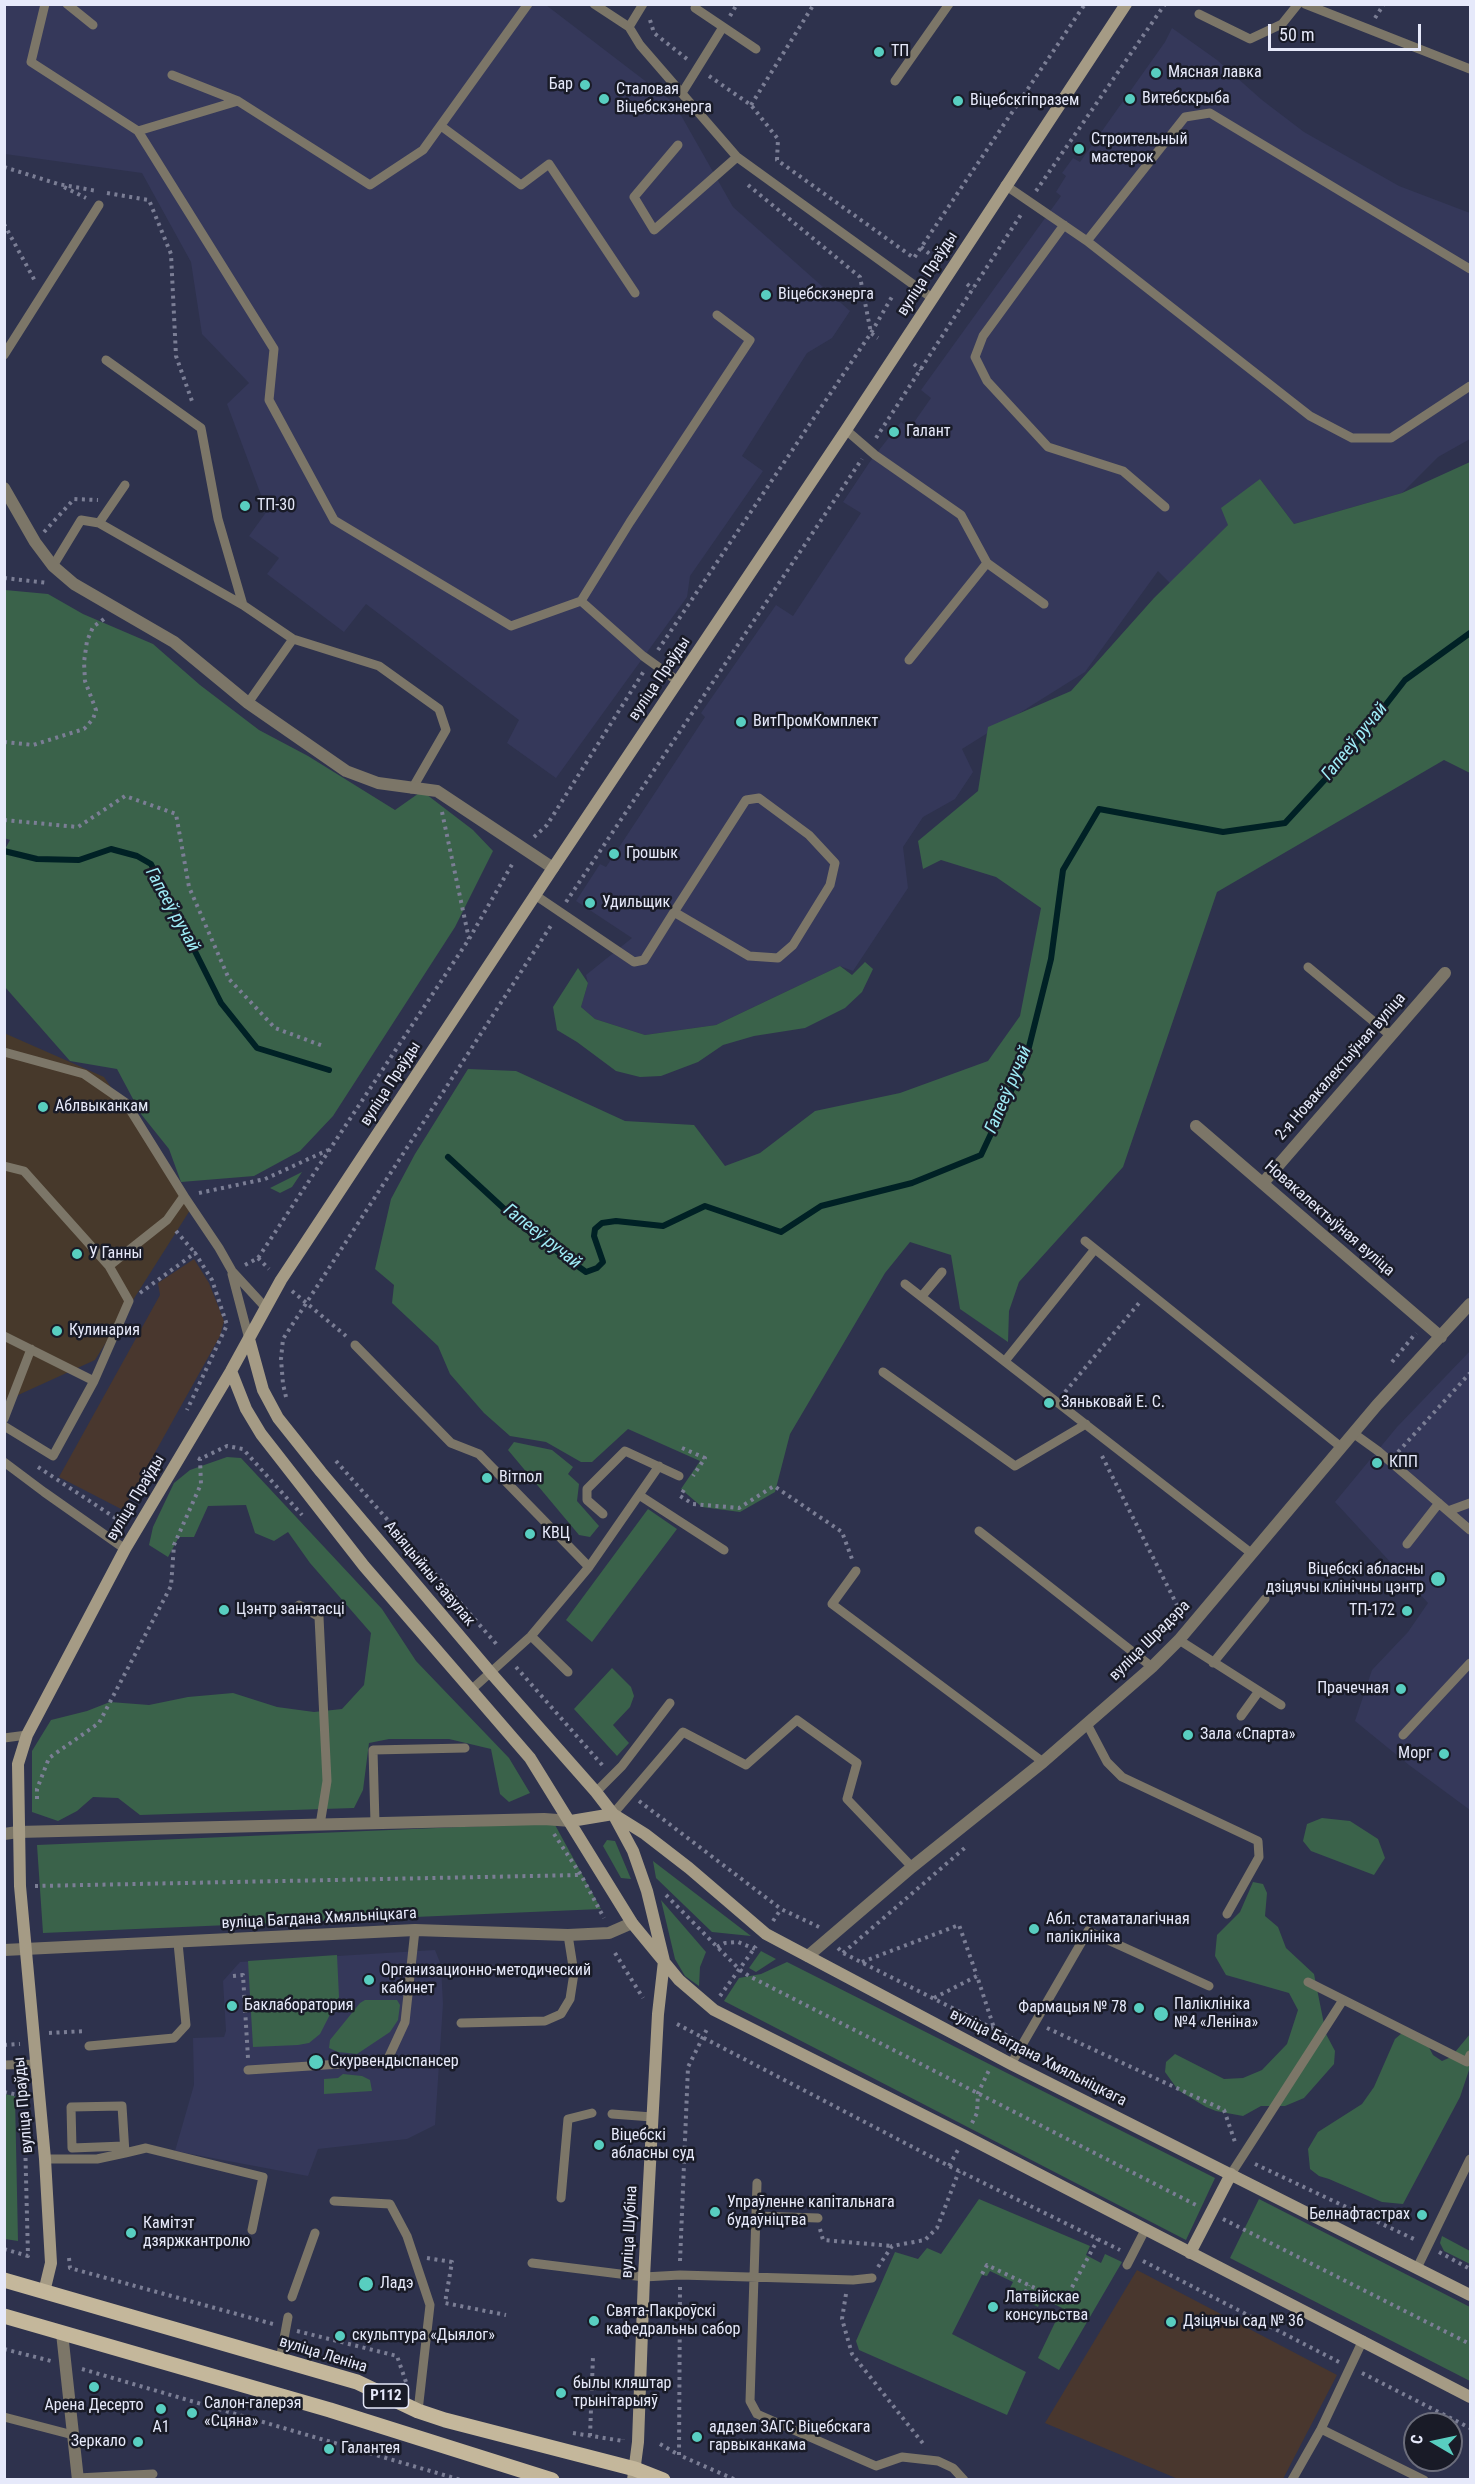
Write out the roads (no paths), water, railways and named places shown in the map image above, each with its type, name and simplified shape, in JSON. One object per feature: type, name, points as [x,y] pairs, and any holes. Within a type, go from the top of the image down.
[{"type":"main road","name":"вуліца Леніна","points":[[4,2280],[357,2382],[419,2404],[445,2420],[634,2474],[663,2480]]},
{"type":"main road","name":"Р112","points":[[4,2316],[330,2410],[552,2480]]},
{"type":"street","name":"вуліца Праўды","points":[[44,2292],[51,2263],[45,2159],[20,1886],[18,1832],[18,1764],[27,1735],[125,1549],[231,1371],[281,1280],[1126,4]]},
{"type":"street","points":[[4,488],[35,542],[53,566],[75,584],[174,642],[248,704],[346,771],[378,783],[437,791],[553,868]]},
{"type":"street","name":"2-я Новакалектыўная вуліца","points":[[1263,1183],[1445,973]]},
{"type":"street","name":"Новакалектыўная вуліца","points":[[1196,1126],[1441,1336]]},
{"type":"street","name":"вуліца Шрадэра","points":[[808,1956],[912,1867],[1088,1724],[1152,1667],[1179,1640],[1353,1433],[1470,1304]]},
{"type":"street","name":"Авіяцыйны завулак","points":[[249,1339],[262,1390],[278,1418],[491,1673],[613,1814]]},
{"type":"street","points":[[231,1371],[246,1408],[261,1434],[364,1566],[530,1758],[632,1923],[679,1980],[714,2010],[965,2136],[1470,2397]]},
{"type":"street","points":[[4,1834],[544,1819],[571,1821],[613,1814],[633,1851],[647,1891],[664,1961]]},
{"type":"street","name":"вуліца Багдана Хмяльніцкага","points":[[613,1814],[645,1834],[689,1868],[766,1934],[1011,2064],[1470,2295]]},
{"type":"street","name":"вуліца Багдана Хмяльніцкага","points":[[4,1950],[415,1930],[568,1935],[609,1933],[632,1923]]},
{"type":"street","name":"вуліца Шубіна","points":[[634,2474],[652,2117],[664,1961]]},
{"type":"street","points":[[1191,2253],[1231,2174]]},
{"type":"street","points":[[62,2333],[78,2479]]},
{"type":"lane","points":[[45,4],[31,62],[138,131],[274,349],[268,400],[334,520],[511,626],[581,601],[630,522],[750,340],[717,315]]},
{"type":"lane","points":[[67,4],[93,25]]},
{"type":"lane","points":[[172,75],[238,101],[369,185],[423,150],[528,4]]},
{"type":"lane","points":[[594,4],[629,27],[640,45],[737,157],[932,298]]},
{"type":"lane","points":[[629,27],[644,4]]},
{"type":"lane","points":[[896,81],[949,4]]},
{"type":"lane","points":[[1199,14],[1250,39],[1282,24],[1298,4]]},
{"type":"lane","points":[[1305,4],[1470,69]]},
{"type":"lane","points":[[695,8],[756,49]]},
{"type":"lane","points":[[682,93],[723,27]]},
{"type":"lane","points":[[138,131],[238,101]]},
{"type":"lane","points":[[1087,241],[1185,117],[1210,113],[1470,269]]},
{"type":"lane","points":[[441,126],[521,185],[549,164],[635,293]]},
{"type":"lane","points":[[678,145],[634,198],[654,230],[737,157]]},
{"type":"lane","points":[[1005,185],[1087,241],[1310,416],[1352,438],[1391,438],[1470,386]]},
{"type":"lane","points":[[4,355],[99,205]]},
{"type":"lane","points":[[1064,225],[982,336],[975,357],[987,381],[1048,447],[1123,471],[1166,507]]},
{"type":"lane","points":[[106,360],[201,428],[218,519],[243,605]]},
{"type":"lane","points":[[846,430],[875,455],[961,515],[987,562],[1044,604]]},
{"type":"lane","points":[[99,523],[124,485]]},
{"type":"lane","points":[[53,566],[81,520],[99,523],[243,605],[293,639],[379,666],[439,709],[446,730],[412,789]]},
{"type":"lane","points":[[909,660],[987,562]]},
{"type":"lane","points":[[581,601],[650,662],[679,682]]},
{"type":"lane","points":[[248,704],[293,639]]},
{"type":"lane","points":[[535,895],[634,962],[644,960],[674,912],[746,800],[759,798],[809,835],[834,863],[830,885],[793,945],[778,958],[749,956],[674,912]]},
{"type":"lane","points":[[1308,967],[1390,1035]]},
{"type":"lane","points":[[4,1052],[84,1074],[126,1103],[232,1271],[266,1308]]},
{"type":"lane","points":[[4,1166],[24,1171],[109,1266],[129,1301],[94,1381],[53,1456],[4,1426]]},
{"type":"lane","points":[[109,1266],[167,1220],[184,1196]]},
{"type":"lane","points":[[1084,1241],[1341,1447]]},
{"type":"lane","points":[[1005,1361],[1095,1249]]},
{"type":"lane","points":[[232,1271],[249,1339]]},
{"type":"lane","points":[[922,1296],[942,1272]]},
{"type":"lane","points":[[905,1284],[1251,1553]]},
{"type":"lane","points":[[4,1336],[94,1381]]},
{"type":"lane","points":[[355,1345],[451,1443],[479,1454],[589,1567]]},
{"type":"lane","points":[[4,1419],[31,1349]]},
{"type":"lane","points":[[883,1372],[1015,1466],[1086,1424]]},
{"type":"lane","points":[[1353,1433],[1470,1530]]},
{"type":"lane","points":[[603,1514],[587,1500],[587,1489],[625,1451],[679,1476]]},
{"type":"lane","points":[[4,1462],[125,1549]]},
{"type":"lane","points":[[471,1690],[531,1636],[589,1567],[659,1466]]},
{"type":"lane","points":[[639,1495],[724,1550]]},
{"type":"lane","points":[[1407,1544],[1439,1503]]},
{"type":"lane","points":[[1449,1511],[1470,1503]]},
{"type":"lane","points":[[979,1531],[1152,1667]]},
{"type":"lane","points":[[856,1571],[831,1604],[1042,1762]]},
{"type":"lane","points":[[1213,1663],[1265,1599]]},
{"type":"lane","points":[[298,1605],[319,1617],[327,1781],[320,1825]]},
{"type":"lane","points":[[531,1636],[568,1672]]},
{"type":"lane","points":[[1179,1640],[1281,1705]]},
{"type":"lane","points":[[1403,1735],[1469,1666]]},
{"type":"lane","points":[[1240,1716],[1259,1691]]},
{"type":"lane","points":[[596,1792],[622,1766],[670,1703]]},
{"type":"lane","points":[[613,1814],[683,1732],[746,1766],[797,1720],[857,1763],[847,1799],[912,1867]]},
{"type":"lane","points":[[1088,1724],[1107,1762],[1122,1777],[1257,1841],[1259,1857],[1227,1914]]},
{"type":"lane","points":[[4,1738],[27,1735]]},
{"type":"lane","points":[[375,1823],[373,1750],[465,1748]]},
{"type":"lane","points":[[248,2070],[387,2061],[405,2022],[415,1930]]},
{"type":"lane","points":[[1011,2064],[1088,1931],[1209,1986]]},
{"type":"lane","points":[[461,2023],[545,2021],[561,2014],[570,1999],[574,1973],[568,1935]]},
{"type":"lane","points":[[89,2046],[174,2038],[186,2025],[178,1943]]},
{"type":"lane","points":[[1308,1982],[1467,2062],[1470,2055]]},
{"type":"lane","points":[[1231,2174],[1343,2000]]},
{"type":"lane","points":[[4,2065],[37,2064]]},
{"type":"lane","points":[[124,2150],[122,2106],[70,2108],[72,2148],[124,2150],[146,2148],[263,2177],[252,2230]]},
{"type":"lane","points":[[561,2198],[568,2119],[591,2113]]},
{"type":"lane","points":[[612,2114],[652,2117]]},
{"type":"lane","points":[[45,2159],[97,2159],[124,2150]]},
{"type":"lane","points":[[1417,2268],[1470,2159]]},
{"type":"lane","points":[[758,2183],[750,2401],[757,2414],[876,2466],[902,2457],[938,2461],[953,2468],[964,2480]]},
{"type":"lane","points":[[334,2201],[390,2204],[400,2220],[430,2305],[419,2404]]},
{"type":"lane","points":[[756,2216],[818,2218]]},
{"type":"lane","points":[[1130,2260],[1145,2230]]},
{"type":"lane","points":[[292,2297],[315,2234]]},
{"type":"lane","points":[[532,2263],[644,2277],[853,2280],[872,2278]]},
{"type":"lane","points":[[280,2360],[288,2317]]},
{"type":"lane","points":[[1292,2480],[1321,2429],[1363,2340]]},
{"type":"lane","points":[[4,2417],[73,2435]]},
{"type":"lane","points":[[1321,2429],[1424,2480]]},
{"type":"lane","points":[[78,2479],[153,2475]]},
{"type":"waterway","name":"Гапееў ручай","points":[[448,1157],[526,1229],[586,1272],[597,1268],[603,1262],[594,1236],[595,1229],[602,1223],[616,1221],[663,1226],[705,1206],[781,1232],[821,1206],[912,1183],[981,1155],[1026,1059],[1051,959],[1063,870],[1099,809],[1223,832],[1285,823],[1342,761],[1405,680],[1470,633]]},
{"type":"waterway","name":"Гапееў ручай","points":[[4,851],[37,859],[79,860],[111,849],[137,856],[151,864],[221,1003],[257,1048],[329,1070]]},
{"type":"place","name":"ТП","points":[[879,52]]},
{"type":"place","name":"Мясная лавка","points":[[1156,73]]},
{"type":"place","name":"Бар","points":[[585,85]]},
{"type":"place","name":"Сталовая Віцебскэнерга","points":[[604,99]]},
{"type":"place","name":"Витебскрыба","points":[[1130,99]]},
{"type":"place","name":"Віцебскгіпразем","points":[[958,101]]},
{"type":"place","name":"Строительный мастерок","points":[[1079,149]]},
{"type":"place","name":"Віцебскэнерга","points":[[766,295]]},
{"type":"place","name":"Галант","points":[[894,432]]},
{"type":"place","name":"ТП-30","points":[[245,506]]},
{"type":"place","name":"ВитПромКомплект","points":[[741,722]]},
{"type":"place","name":"Грошык","points":[[614,854]]},
{"type":"place","name":"Удильщик","points":[[590,903]]},
{"type":"place","name":"Аблвыканкам","points":[[43,1107]]},
{"type":"place","name":"У Ганны","points":[[77,1254]]},
{"type":"place","name":"Кулинария","points":[[57,1331]]},
{"type":"place","name":"Зяньковай Е. С.","points":[[1049,1403]]},
{"type":"place","name":"КПП","points":[[1377,1463]]},
{"type":"place","name":"Вітпол","points":[[487,1478]]},
{"type":"place","name":"КВЦ","points":[[530,1534]]},
{"type":"place","name":"Віцебскі абласны дзіцячы клінічны цэнтр","points":[[1438,1579]]},
{"type":"place","name":"Цэнтр занятасці","points":[[224,1610]]},
{"type":"place","name":"ТП-172","points":[[1407,1611]]},
{"type":"place","name":"Прачечная","points":[[1401,1689]]},
{"type":"place","name":"Зала «Спарта»","points":[[1188,1735]]},
{"type":"place","name":"Морг","points":[[1444,1754]]},
{"type":"place","name":"Абл. стаматалагічная паліклініка","points":[[1034,1929]]},
{"type":"place","name":"Организационно-методический кабинет","points":[[369,1980]]},
{"type":"place","name":"Баклаборатория","points":[[232,2006]]},
{"type":"place","name":"Фармацыя № 78","points":[[1139,2008]]},
{"type":"place","name":"Паліклініка №4 «Леніна»","points":[[1161,2014]]},
{"type":"place","name":"Скурвендыспансер","points":[[316,2062]]},
{"type":"place","name":"Віцебскі абласны суд","points":[[599,2145]]},
{"type":"place","name":"Упраўленне капітальнага будаўніцтва","points":[[715,2212]]},
{"type":"place","name":"Белнафтастрах","points":[[1422,2215]]},
{"type":"place","name":"Камітэт дзяржкантролю","points":[[131,2233]]},
{"type":"place","name":"Ладэ","points":[[366,2284]]},
{"type":"place","name":"Латвійскае консульства","points":[[993,2307]]},
{"type":"place","name":"Свята-Пакроўскі кафедральны сабор","points":[[594,2321]]},
{"type":"place","name":"Дзіцячы сад № 36","points":[[1171,2322]]},
{"type":"place","name":"скульптура «Дыялог»","points":[[340,2336]]},
{"type":"place","name":"Арена Десерто","points":[[94,2387]]},
{"type":"place","name":"былы кляштар трынітарыяў","points":[[561,2393]]},
{"type":"place","name":"A1","points":[[161,2409]]},
{"type":"place","name":"Салон-галерэя «Сцяна»","points":[[192,2413]]},
{"type":"place","name":"аддзел ЗАГС Віцебскага гарвыканкама","points":[[697,2437]]},
{"type":"place","name":"Зеркало","points":[[138,2442]]},
{"type":"place","name":"Галантея","points":[[329,2449]]}]
